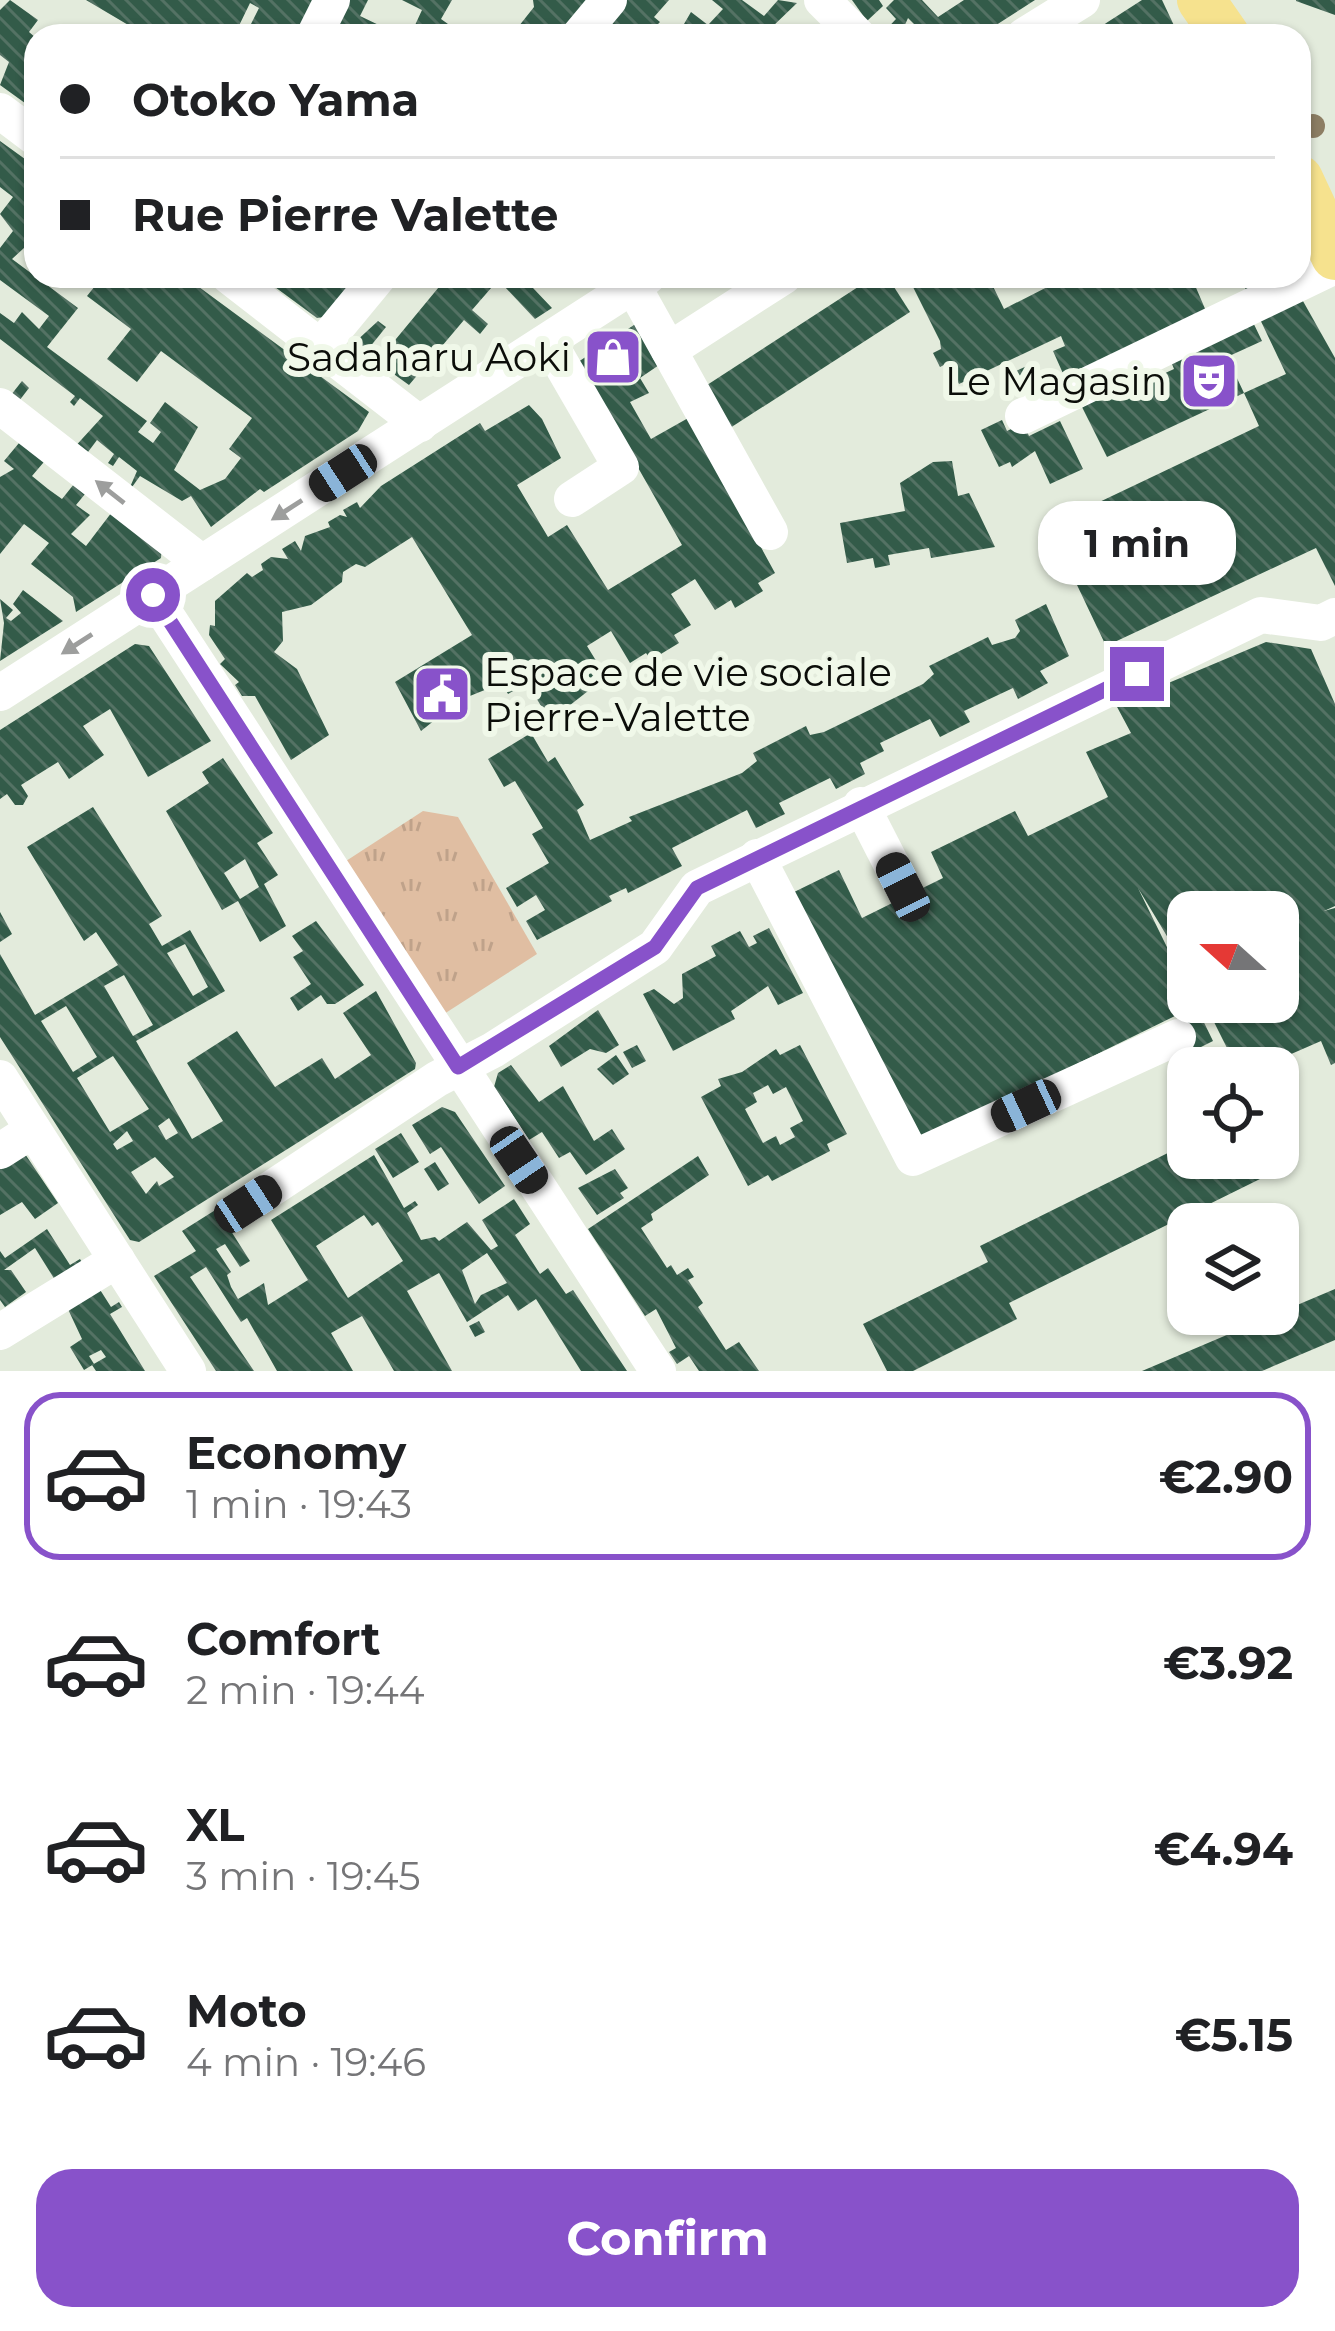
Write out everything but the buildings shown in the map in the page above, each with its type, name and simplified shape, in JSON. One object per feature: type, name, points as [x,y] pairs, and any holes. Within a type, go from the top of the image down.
[{"type":"main road","points":[[1311,205],[1335,256]]},
{"type":"street","points":[[589,24],[609,0]]},
{"type":"street","points":[[822,0],[846,24]]},
{"type":"street","points":[[1043,24],[1082,0]]},
{"type":"street","points":[[245,288],[420,424]]},
{"type":"street","points":[[322,345],[369,288]]},
{"type":"street","points":[[0,693],[629,288]]},
{"type":"street","points":[[643,288],[669,350],[770,532]]},
{"type":"street","points":[[669,350],[765,288]]},
{"type":"street","points":[[1023,416],[1289,288]]},
{"type":"street","points":[[548,341],[621,467],[572,499]]},
{"type":"street","points":[[0,406],[202,563]]},
{"type":"street","points":[[153,595],[658,1371]]},
{"type":"street","points":[[248,1204],[458,1067],[655,947],[697,888],[1261,615],[1321,623],[1335,616]]},
{"type":"street","points":[[861,806],[903,887]]},
{"type":"street","points":[[757,857],[913,1158],[1178,1036]]},
{"type":"street","points":[[0,1078],[188,1371]]},
{"type":"street","points":[[0,1151],[33,1130]]},
{"type":"street","points":[[0,1333],[117,1260]]},
{"type":"green space","points":[[423,811],[458,817],[537,954],[444,1014],[346,861]]},
{"type":"place","name":"Sadaharu Aoki","points":[[613,357]]},
{"type":"place","name":"Le Magasin","points":[[1209,381]]},
{"type":"place","name":"Espace de vie sociale Pierre-Valette","points":[[442,694]]},
{"type":"route","points":[[153,595],[458,1067],[493,1050],[655,947],[697,888],[1137,674]]}]
